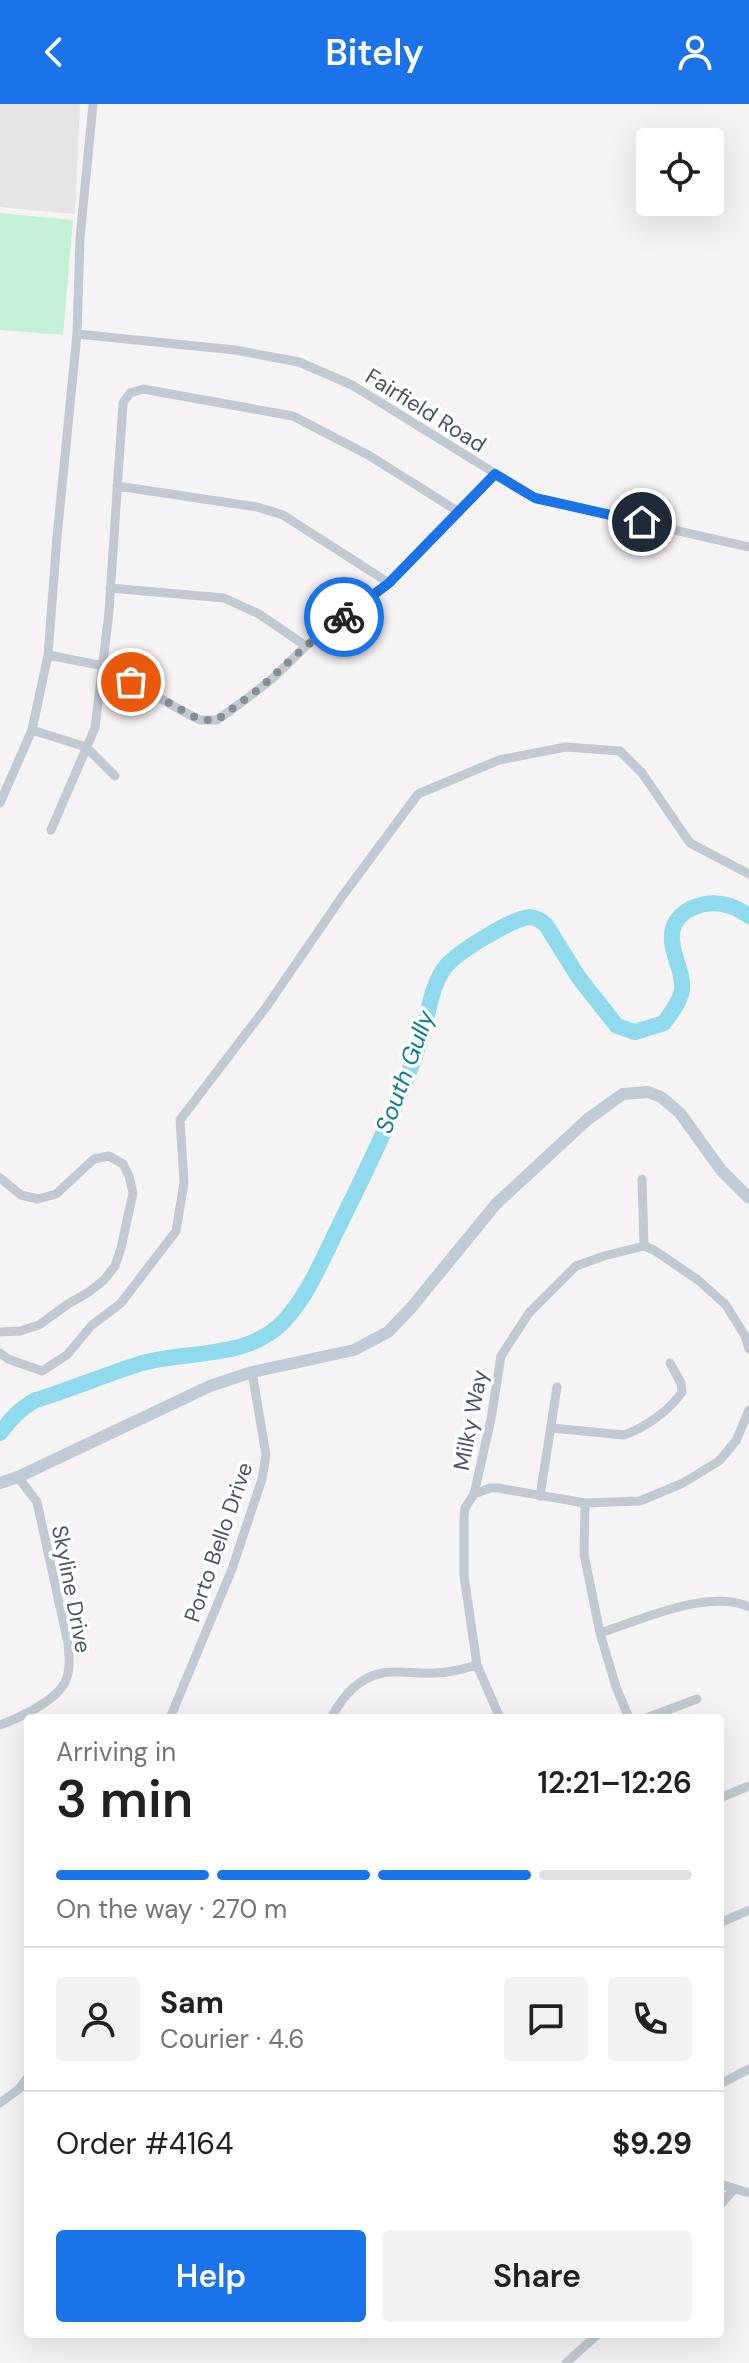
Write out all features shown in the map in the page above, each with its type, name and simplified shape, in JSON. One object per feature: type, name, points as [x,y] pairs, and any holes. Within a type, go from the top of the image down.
[{"type":"main road","points":[[0,1483],[210,1386],[252,1372],[354,1350],[388,1332],[496,1204],[588,1119],[623,1094],[648,1092],[661,1097],[680,1113],[721,1170],[749,1198]]},
{"type":"street","points":[[0,803],[32,730],[48,655],[77,334],[80,238],[93,104]]},
{"type":"street","name":"Fairfield Road","points":[[77,334],[235,350],[299,362],[363,391],[535,498],[749,547]]},
{"type":"street","points":[[51,830],[95,728],[104,666],[123,403],[130,393],[143,389],[293,416],[370,456],[459,512]]},
{"type":"street","points":[[48,655],[104,666],[200,720],[217,720],[273,678],[306,646],[389,583],[495,474]]},
{"type":"street","points":[[117,486],[257,507],[283,515],[389,583]]},
{"type":"street","points":[[110,588],[224,598],[259,614],[306,646]]},
{"type":"street","points":[[32,730],[86,747],[115,776]]},
{"type":"street","points":[[0,1353],[42,1371],[67,1355],[91,1326],[121,1303],[176,1231],[184,1183],[180,1120],[267,1006],[418,794],[499,760],[566,747],[620,751],[642,773],[690,843],[749,874]]},
{"type":"street","points":[[0,1178],[21,1195],[38,1199],[56,1194],[94,1159],[109,1156],[123,1164],[133,1193],[121,1248],[115,1266],[104,1280],[39,1325],[20,1331],[0,1332]]},
{"type":"street","points":[[642,1179],[644,1246],[698,1280],[726,1305],[745,1336],[749,1349]]},
{"type":"street","name":"Milky Way","points":[[498,1714],[477,1665],[464,1576],[465,1508],[474,1494],[501,1356],[529,1313],[576,1266],[644,1246]]},
{"type":"street","points":[[551,1428],[624,1435],[634,1432],[661,1414],[682,1392],[681,1383],[670,1363]]},
{"type":"street","name":"Porto Bello Drive","points":[[172,1714],[232,1569],[262,1479],[266,1455],[252,1372]]},
{"type":"street","points":[[540,1496],[557,1387]]},
{"type":"street","name":"Milky Way","points":[[474,1494],[490,1488],[585,1503],[640,1501],[683,1483],[719,1461],[736,1441],[749,1410]]},
{"type":"street","name":"Skyline Drive","points":[[18,1477],[37,1502],[70,1662],[64,1684],[41,1705],[25,1714]]},
{"type":"street","points":[[585,1503],[584,1554],[600,1633],[627,1714]]},
{"type":"street","points":[[600,1633],[695,1603],[719,1600],[749,1607]]},
{"type":"street","points":[[333,1714],[354,1686],[381,1673],[434,1673],[477,1665]]},
{"type":"street","points":[[657,1714],[697,1699]]},
{"type":"street","name":"Skyline Drive","points":[[0,1725],[24,1715]]},
{"type":"street","points":[[724,1796],[749,1786]]},
{"type":"street","points":[[724,1921],[749,1910]]},
{"type":"street","points":[[724,2082],[749,2069]]},
{"type":"street","points":[[0,2103],[24,2082]]},
{"type":"street","points":[[724,2185],[749,2193]]},
{"type":"street","points":[[724,2200],[734,2189]]},
{"type":"street","points":[[566,2363],[594,2338]]},
{"type":"shaded area","points":[[0,104],[80,104],[75,214],[0,207]]},
{"type":"green space","points":[[0,213],[73,220],[63,335],[0,330]]},
{"type":"waterway","name":"South Gully","points":[[0,1433],[16,1414],[36,1400],[139,1364],[252,1343],[283,1322],[314,1277],[382,1135],[421,1039],[439,978],[449,963],[470,947],[521,919],[530,917],[538,920],[546,925],[579,978],[617,1026],[635,1032],[664,1023],[679,999],[682,983],[672,941],[678,918],[692,908],[709,904],[729,906],[749,916]]},
{"type":"way so far","points":[[131,682],[200,720],[217,720],[344,617]]},
{"type":"route","points":[[344,617],[389,583],[495,474],[535,498],[642,522]]}]
